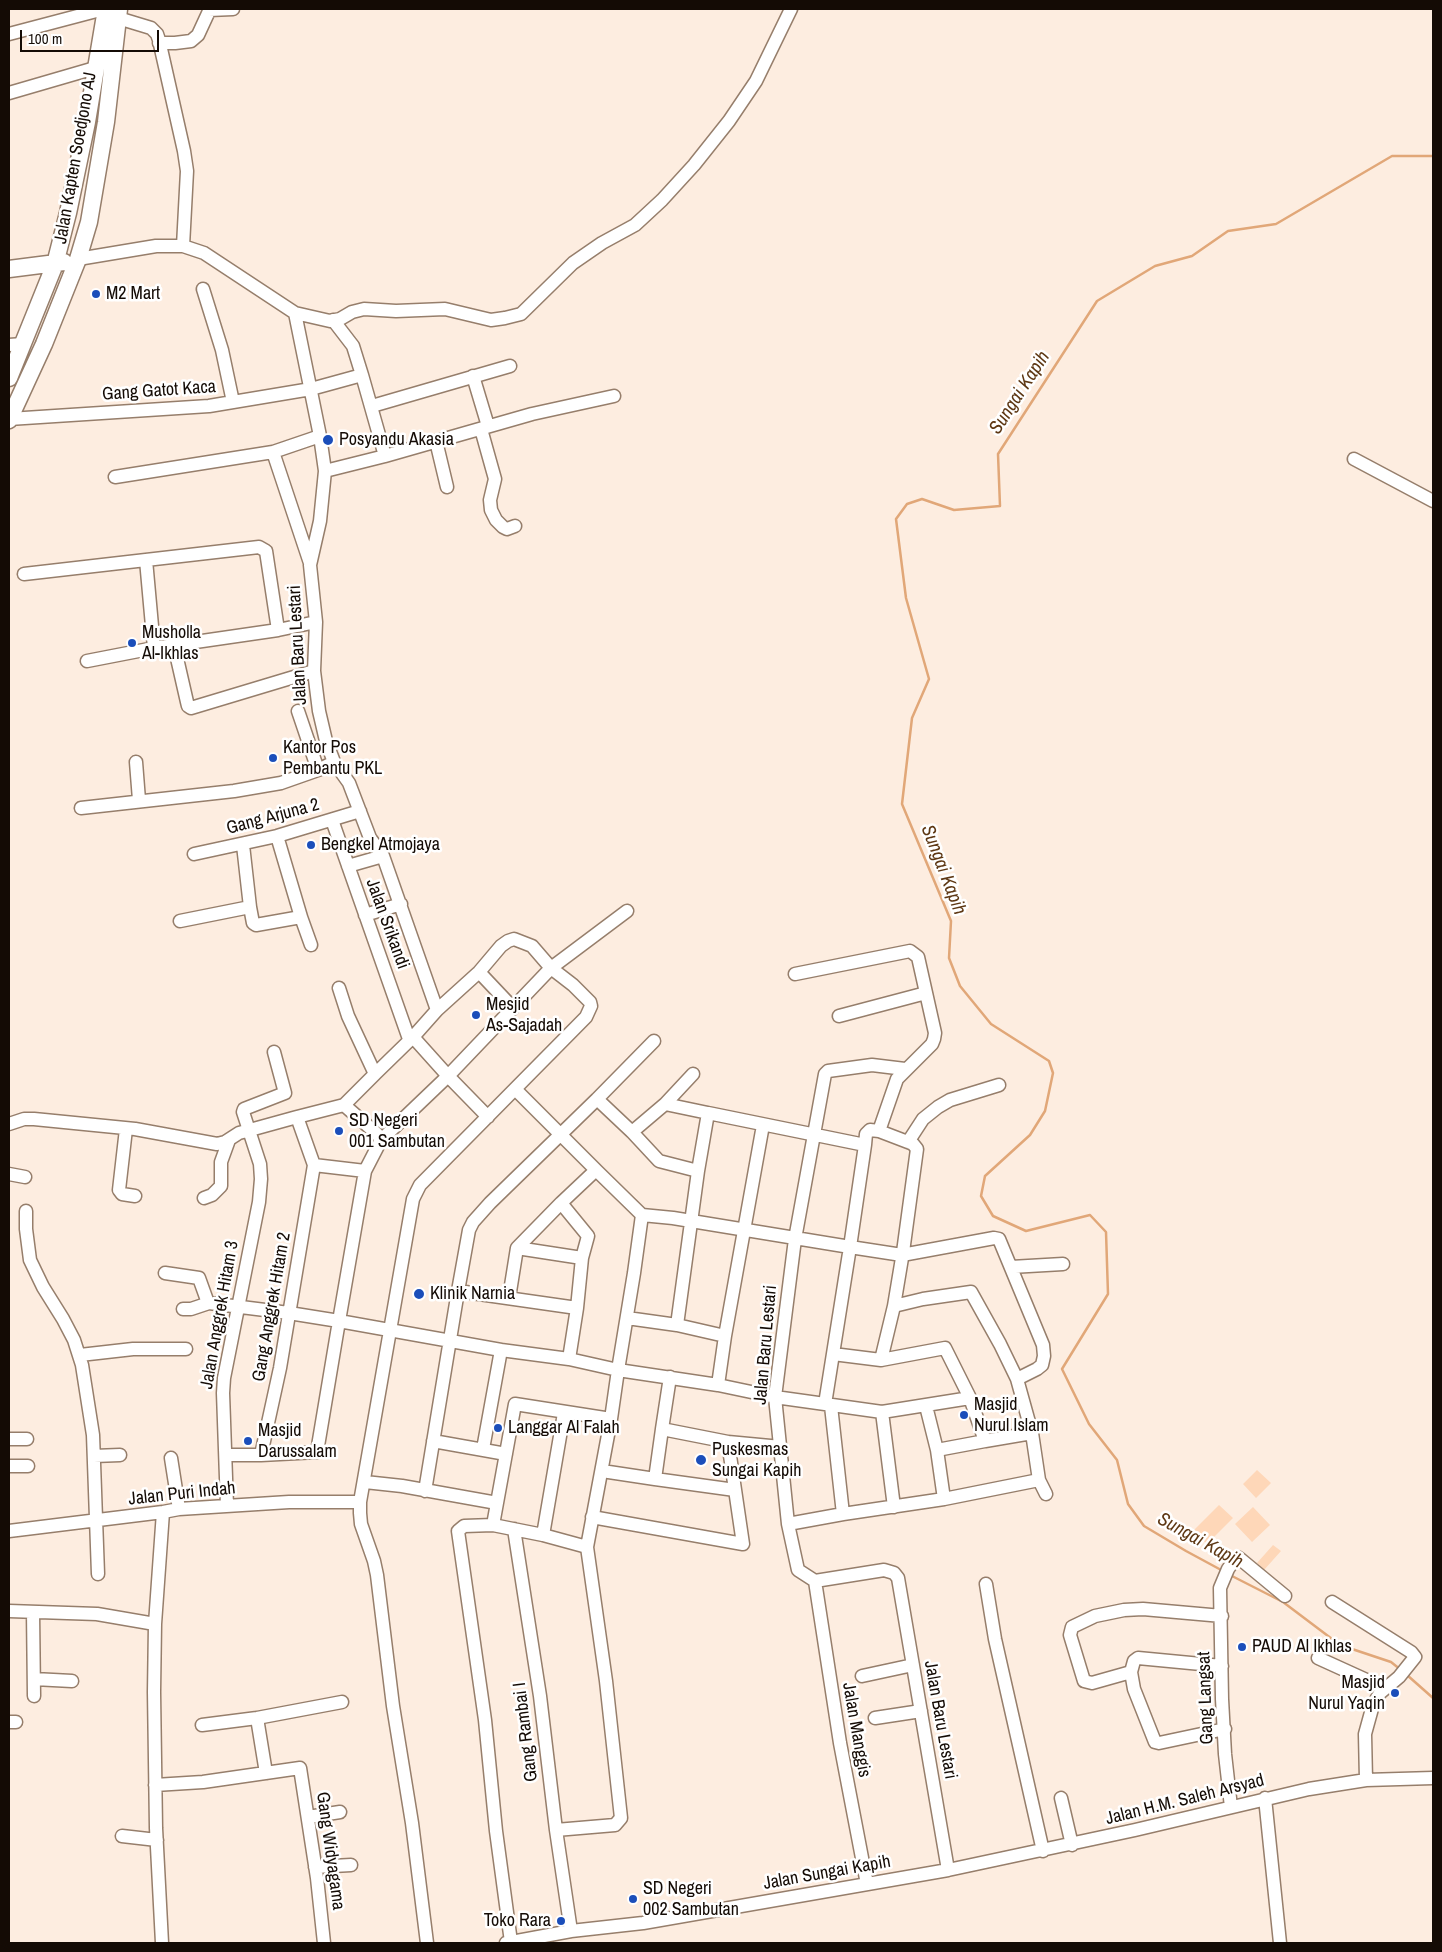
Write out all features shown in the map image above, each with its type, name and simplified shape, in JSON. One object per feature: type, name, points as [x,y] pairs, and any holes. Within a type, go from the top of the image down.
[{"type":"main road","name":"Jalan Kapten Soedjono AJ","points":[[9,378],[16,344],[54,264],[68,213],[87,122],[95,68],[112,11]]},
{"type":"main road","name":"Jalan Kapten Soedjono AJ","points":[[9,419],[44,344],[78,259],[89,222],[106,122],[112,11]]},
{"type":"main road","points":[[9,269],[54,264],[78,259]]},
{"type":"street","points":[[159,43],[191,41],[198,35],[210,9],[233,9]]},
{"type":"street","points":[[78,259],[156,246],[183,246],[204,253],[295,313],[334,320],[364,309],[445,309],[491,320],[520,314],[573,263],[602,243],[636,225],[694,165],[730,121],[756,81],[791,9]]},
{"type":"street","points":[[9,34],[112,11],[151,28],[156,34],[187,171],[183,246]]},
{"type":"street","points":[[9,93],[95,68]]},
{"type":"street","points":[[203,289],[222,350],[233,402]]},
{"type":"street","name":"Jalan Baru Lestari","points":[[295,313],[320,436],[325,471],[320,522],[310,565],[316,622],[314,671],[319,711],[326,741],[334,762],[349,784],[370,838],[383,856],[437,1010]]},
{"type":"street","points":[[334,320],[353,346],[385,456]]},
{"type":"street","points":[[372,406],[510,366]]},
{"type":"street","name":"Gang Gatot Kaca","points":[[9,419],[199,407],[311,389],[362,374]]},
{"type":"street","points":[[473,376],[495,479],[490,500],[491,510],[503,527],[507,529],[515,526]]},
{"type":"street","points":[[325,471],[532,414],[614,396]]},
{"type":"street","points":[[115,477],[273,452],[320,436]]},
{"type":"street","points":[[436,441],[447,486]]},
{"type":"street","points":[[273,452],[310,565]]},
{"type":"street","points":[[1354,459],[1433,501]]},
{"type":"street","points":[[24,574],[259,547],[264,549],[278,630]]},
{"type":"street","points":[[146,560],[154,648]]},
{"type":"street","points":[[87,661],[154,648],[278,630],[316,622]]},
{"type":"street","points":[[174,645],[186,702],[191,708],[314,671]]},
{"type":"street","points":[[298,712],[318,770]]},
{"type":"street","points":[[136,762],[139,800]]},
{"type":"street","points":[[82,808],[281,784],[334,762]]},
{"type":"street","name":"Gang Arjuna 2","points":[[194,854],[277,836],[360,811]]},
{"type":"street","name":"Jalan Srikandi","points":[[332,820],[411,1038]]},
{"type":"street","points":[[277,836],[301,917],[312,945]]},
{"type":"street","points":[[243,844],[253,923],[256,925],[301,917]]},
{"type":"street","points":[[348,866],[383,856]]},
{"type":"street","points":[[365,914],[401,904]]},
{"type":"street","points":[[180,921],[250,906]]},
{"type":"street","points":[[226,1455],[261,1455],[314,1452],[317,1450],[365,1171],[381,1140],[448,1076],[552,968],[627,911]]},
{"type":"street","points":[[9,1124],[24,1119],[34,1119],[126,1128],[217,1144],[230,1140],[239,1133],[250,1132],[344,1105],[437,1010],[480,972],[508,940],[514,939],[532,946],[552,968],[590,1002],[590,1009],[586,1017],[516,1090],[420,1184],[416,1191],[413,1199],[360,1502],[361,1524],[377,1575],[393,1706],[412,1823],[427,1943]]},
{"type":"street","points":[[795,974],[910,951],[918,956],[935,1033],[934,1039],[932,1044],[897,1079],[879,1131]]},
{"type":"street","points":[[480,972],[513,1008]]},
{"type":"street","points":[[339,988],[351,1023],[375,1074]]},
{"type":"street","points":[[839,1016],[926,993]]},
{"type":"street","points":[[411,1038],[488,1117]]},
{"type":"street","points":[[425,1491],[449,1340],[473,1222],[654,1041]]},
{"type":"street","name":"Jalan Anggrek Hitam 3","points":[[227,1506],[224,1378],[259,1202],[261,1180],[260,1164],[242,1113],[244,1109],[285,1093],[274,1052]]},
{"type":"street","name":"Jalan Baru Lestari","points":[[906,1069],[872,1065],[826,1072],[823,1078],[795,1239],[775,1396],[788,1524],[797,1568],[803,1574],[815,1580],[884,1570],[894,1573],[898,1578],[948,1870]]},
{"type":"street","points":[[632,1132],[664,1104],[693,1074]]},
{"type":"street","points":[[908,1142],[923,1119],[938,1107],[950,1100],[999,1085]]},
{"type":"street","points":[[516,1090],[642,1215],[902,1255],[999,1239],[1043,1346],[1044,1356],[1040,1368],[1017,1379]]},
{"type":"street","points":[[597,1098],[659,1161],[698,1171]]},
{"type":"street","points":[[664,1104],[865,1145]]},
{"type":"street","points":[[344,1105],[377,1134],[381,1140]]},
{"type":"street","points":[[677,1325],[698,1171],[708,1113]]},
{"type":"street","points":[[297,1117],[314,1165],[365,1171]]},
{"type":"street","points":[[718,1384],[762,1124]]},
{"type":"street","points":[[126,1128],[119,1190],[122,1194],[135,1196]]},
{"type":"street","points":[[843,1514],[828,1405],[833,1354],[866,1134],[869,1130],[879,1131],[908,1142],[918,1149],[894,1306],[881,1360]]},
{"type":"street","points":[[204,1198],[212,1195],[221,1186],[221,1162],[230,1140]]},
{"type":"street","name":"Gang Anggrek Hitam 2","points":[[261,1455],[280,1368],[314,1165]]},
{"type":"street","points":[[509,1298],[517,1248],[596,1170]]},
{"type":"street","points":[[9,1174],[24,1177]]},
{"type":"street","points":[[561,1203],[588,1235],[582,1258],[569,1359]]},
{"type":"street","points":[[26,1211],[30,1260],[42,1286],[63,1319],[80,1355],[93,1435],[98,1574]]},
{"type":"street","points":[[556,1830],[615,1825],[620,1818],[606,1681],[588,1547],[611,1420],[642,1215]]},
{"type":"street","points":[[517,1248],[582,1258]]},
{"type":"street","points":[[1010,1268],[1063,1264]]},
{"type":"street","points":[[165,1272],[199,1278],[208,1303]]},
{"type":"street","points":[[458,1290],[577,1308]]},
{"type":"street","points":[[894,1306],[923,1299],[971,1292],[1017,1379],[1032,1433],[1039,1480],[1046,1494]]},
{"type":"street","points":[[183,1309],[192,1309],[208,1303],[289,1313],[501,1350],[569,1359],[618,1370],[718,1384],[775,1396],[882,1412],[970,1398]]},
{"type":"street","points":[[627,1318],[677,1325],[725,1336]]},
{"type":"street","points":[[833,1354],[881,1360],[945,1348],[970,1398],[985,1441]]},
{"type":"street","points":[[80,1355],[133,1349],[186,1349]]},
{"type":"street","points":[[483,1449],[501,1350]]},
{"type":"street","points":[[655,1480],[670,1377]]},
{"type":"street","points":[[492,1401],[611,1420]]},
{"type":"street","points":[[493,1525],[515,1404]]},
{"type":"street","points":[[926,1406],[937,1450],[944,1499]]},
{"type":"street","points":[[882,1412],[894,1508]]},
{"type":"street","points":[[543,1535],[564,1413]]},
{"type":"street","points":[[662,1430],[728,1442],[781,1447]]},
{"type":"street","points":[[937,1450],[1032,1433]]},
{"type":"street","points":[[9,1439],[27,1439]]},
{"type":"street","points":[[433,1441],[506,1454]]},
{"type":"street","points":[[592,1517],[743,1544],[728,1442]]},
{"type":"street","points":[[94,1456],[120,1455]]},
{"type":"street","points":[[171,1458],[179,1509]]},
{"type":"street","points":[[9,1466],[28,1466]]},
{"type":"street","points":[[602,1471],[735,1490]]},
{"type":"street","points":[[788,1524],[843,1514],[894,1508],[1039,1480]]},
{"type":"street","points":[[365,1482],[497,1503]]},
{"type":"street","name":"Jalan Puri Indah","points":[[9,1531],[179,1509],[289,1502],[360,1502]]},
{"type":"street","points":[[162,1943],[155,1785],[154,1692],[155,1624],[163,1512]]},
{"type":"street","points":[[508,1943],[485,1720],[458,1531],[464,1526],[493,1525],[543,1535],[588,1547]]},
{"type":"street","name":"Gang Rambai I","points":[[514,1530],[540,1696],[556,1830],[571,1931]]},
{"type":"street","name":"Gang Langsat","points":[[1231,1807],[1222,1699],[1221,1585],[1233,1562],[1238,1558],[1285,1596]]},
{"type":"street","name":"Jalan Manggis","points":[[815,1580],[840,1743],[867,1884]]},
{"type":"street","points":[[986,1584],[995,1639],[1043,1851]]},
{"type":"street","points":[[1332,1602],[1415,1656],[1415,1659],[1400,1678],[1384,1688],[1373,1705],[1365,1734],[1366,1780]]},
{"type":"street","points":[[1131,1672],[1092,1683],[1084,1682],[1070,1630],[1076,1624],[1095,1616],[1124,1610],[1143,1609],[1222,1616]]},
{"type":"street","points":[[9,1611],[97,1614],[155,1624]]},
{"type":"street","points":[[33,1612],[34,1696]]},
{"type":"street","points":[[1222,1666],[1138,1658],[1134,1661],[1131,1672],[1134,1689],[1154,1742],[1159,1744],[1224,1729]]},
{"type":"street","points":[[1318,1658],[1384,1688]]},
{"type":"street","points":[[862,1676],[913,1665]]},
{"type":"street","points":[[34,1679],[72,1681]]},
{"type":"street","points":[[202,1725],[257,1718],[342,1702]]},
{"type":"street","points":[[875,1718],[920,1711]]},
{"type":"street","points":[[155,1785],[203,1782],[266,1773],[257,1718]]},
{"type":"street","name":"Gang Widyagama","points":[[266,1773],[300,1768],[324,1943]]},
{"type":"street","name":"Jalan H.M. Saleh Arsyad","points":[[948,1870],[1072,1845],[1265,1798],[1366,1780],[1433,1778]]},
{"type":"street","points":[[1061,1798],[1072,1845]]},
{"type":"street","points":[[1265,1798],[1280,1943]]},
{"type":"street","points":[[308,1817],[340,1812]]},
{"type":"street","points":[[122,1836],[157,1840]]},
{"type":"street","points":[[315,1867],[351,1865]]},
{"type":"street","name":"Jalan Sungai Kapih","points":[[508,1943],[571,1931],[643,1923],[948,1870]]},
{"type":"shaded area","points":[[1257,1470],[1271,1483],[1256,1498],[1243,1484]]},
{"type":"shaded area","points":[[1219,1505],[1233,1518],[1207,1544],[1193,1531]]},
{"type":"shaded area","points":[[1253,1507],[1270,1525],[1252,1542],[1235,1524]]},
{"type":"shaded area","points":[[1273,1545],[1281,1551],[1264,1570],[1257,1563]]},
{"type":"waterway","name":"Sungai Kapih","points":[[1223,1571],[1144,1526],[1128,1504],[1117,1460],[1089,1424],[1062,1369],[1108,1294],[1106,1232],[1090,1215],[1026,1231],[993,1216],[981,1196],[985,1176],[1030,1135],[1045,1111],[1053,1073],[1049,1061],[991,1024],[960,986],[949,958],[951,921],[902,804],[912,718],[929,679],[906,598],[896,519],[907,504],[922,499],[954,510],[1000,506],[998,454],[1097,301],[1155,266],[1192,256],[1228,231],[1276,224],[1392,156],[1433,156]]},
{"type":"waterway","name":"Sungai Kapih","points":[[1230,1575],[1283,1602],[1340,1645],[1391,1662],[1401,1670]]},
{"type":"waterway","name":"Sungai Kapih","points":[[1407,1675],[1433,1698]]},
{"type":"place","name":"M2 Mart","points":[[96,294]]},
{"type":"place","name":"Posyandu Akasia","points":[[328,440]]},
{"type":"place","name":"Musholla Al-Ikhlas","points":[[132,643]]},
{"type":"place","name":"Kantor Pos Pembantu PKL","points":[[273,758]]},
{"type":"place","name":"Bengkel Atmojaya","points":[[311,845]]},
{"type":"place","name":"Mesjid As-Sajadah","points":[[476,1015]]},
{"type":"place","name":"SD Negeri 001 Sambutan","points":[[339,1131]]},
{"type":"place","name":"Klinik Narnia","points":[[419,1294]]},
{"type":"place","name":"Masjid Nurul Islam","points":[[964,1415]]},
{"type":"place","name":"Langgar Al Falah","points":[[498,1428]]},
{"type":"place","name":"Masjid Darussalam","points":[[248,1441]]},
{"type":"place","name":"Puskesmas Sungai Kapih","points":[[701,1460]]},
{"type":"place","name":"PAUD Al Ikhlas","points":[[1242,1647]]},
{"type":"place","name":"Masjid Nurul Yaqin","points":[[1395,1693]]},
{"type":"place","name":"SD Negeri 002 Sambutan","points":[[633,1899]]},
{"type":"place","name":"Toko Rara","points":[[561,1921]]}]
